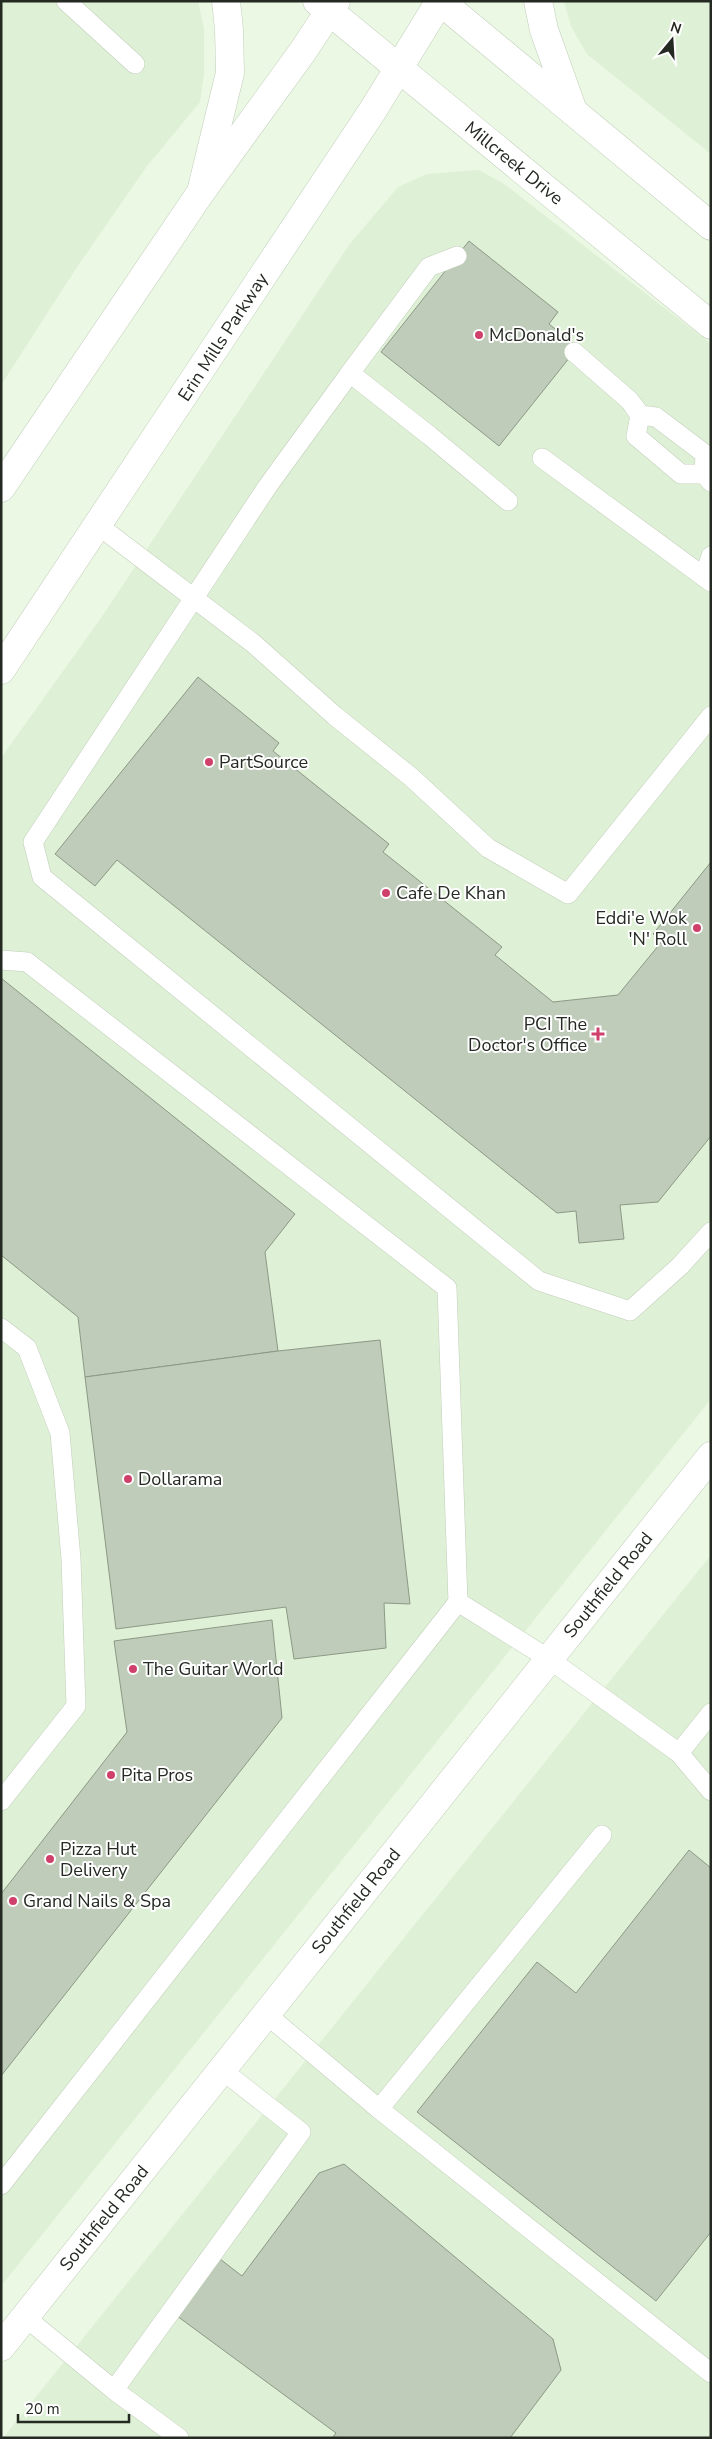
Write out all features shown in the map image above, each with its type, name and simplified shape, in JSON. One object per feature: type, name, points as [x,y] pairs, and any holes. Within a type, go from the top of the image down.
[{"type":"street","points":[[201,192],[230,72],[230,29],[226,1]]},
{"type":"street","points":[[440,1],[711,226]]},
{"type":"street","name":"Erin Mills Parkway","points":[[1,670],[99,526],[399,68],[440,1]]},
{"type":"street","points":[[538,1],[544,30],[573,112]]},
{"type":"street","points":[[1,488],[327,5]]},
{"type":"street","name":"Millcreek Drive","points":[[327,5],[399,68],[711,325]]},
{"type":"street","name":"Southfield Road","points":[[1,2347],[711,1456]]},
{"type":"lane","points":[[66,1],[135,64]]},
{"type":"lane","points":[[457,256],[429,267],[267,487],[33,842],[42,877],[538,1281],[630,1311],[680,1266],[711,1232]]},
{"type":"lane","points":[[574,352],[630,401],[640,415],[636,436],[682,474],[708,478],[705,454],[656,417],[640,415]]},
{"type":"lane","points":[[350,373],[508,501]]},
{"type":"lane","points":[[542,458],[707,579],[711,556]]},
{"type":"lane","points":[[99,526],[254,644],[335,716],[411,777],[488,848],[568,894],[711,716]]},
{"type":"lane","points":[[1,960],[26,962],[447,1288],[458,1602],[1,2185]]},
{"type":"lane","points":[[1,1328],[26,1348],[60,1433],[71,1559],[76,1706],[1,1801]]},
{"type":"lane","points":[[458,1602],[549,1659],[679,1753],[711,1791]]},
{"type":"lane","points":[[679,1753],[711,1713]]},
{"type":"lane","points":[[379,2108],[602,1835]]},
{"type":"lane","points":[[266,2014],[379,2108],[711,2373]]},
{"type":"lane","points":[[114,2390],[301,2132],[222,2070]]},
{"type":"lane","points":[[25,2317],[114,2390],[179,2438]]},
{"type":"shaded area","points":[[1,1],[198,1],[204,29],[204,73],[200,102],[147,166],[75,270],[1,385]]},
{"type":"shaded area","points":[[564,1],[711,1],[711,154],[587,54],[571,26]]},
{"type":"shaded area","points":[[479,170],[504,184],[711,344],[711,1399],[1,2286],[1,758],[101,618],[349,245],[398,187],[427,174]]},
{"type":"shaded area","points":[[711,1555],[711,2438],[3,2438]]},
{"type":"building","name":"McDonald's","points":[[469,241],[558,312],[549,324],[578,347],[499,446],[381,352]]},
{"type":"building","points":[[198,677],[279,743],[273,751],[389,844],[383,852],[502,947],[495,955],[553,1002],[618,995],[663,940],[653,934],[711,862],[711,1136],[658,1202],[620,1205],[624,1239],[579,1243],[576,1211],[557,1213],[117,860],[95,886],[55,854]]},
{"type":"building","points":[[1,978],[295,1214],[265,1252],[278,1351],[85,1377],[78,1317],[1,1255]]},
{"type":"building","points":[[380,1340],[410,1604],[384,1603],[386,1648],[294,1659],[286,1607],[116,1629],[85,1377],[278,1351]]},
{"type":"building","points":[[272,1620],[282,1718],[1,2076],[1,1894],[127,1732],[114,1641]]},
{"type":"building","points":[[689,1850],[711,1868],[711,2232],[656,2301],[417,2112],[537,1962],[576,1993]]},
{"type":"building","points":[[344,2164],[553,2339],[561,2370],[510,2438],[332,2438],[336,2433],[177,2316],[220,2259],[242,2276],[319,2173]]},
{"type":"place","name":"McDonald's","points":[[479,335]]},
{"type":"place","name":"PartSource","points":[[209,762]]},
{"type":"place","name":"Cafe De Khan","points":[[386,893]]},
{"type":"place","name":"Eddi'e Wok 'N' Roll","points":[[697,928]]},
{"type":"place","name":"PCI The Doctor's Office","points":[[598,1034]]},
{"type":"place","name":"Dollarama","points":[[128,1479]]},
{"type":"place","name":"The Guitar World","points":[[133,1669]]},
{"type":"place","name":"Pita Pros","points":[[111,1775]]},
{"type":"place","name":"Pizza Hut Delivery","points":[[50,1859]]},
{"type":"place","name":"Grand Nails & Spa","points":[[13,1901]]}]
